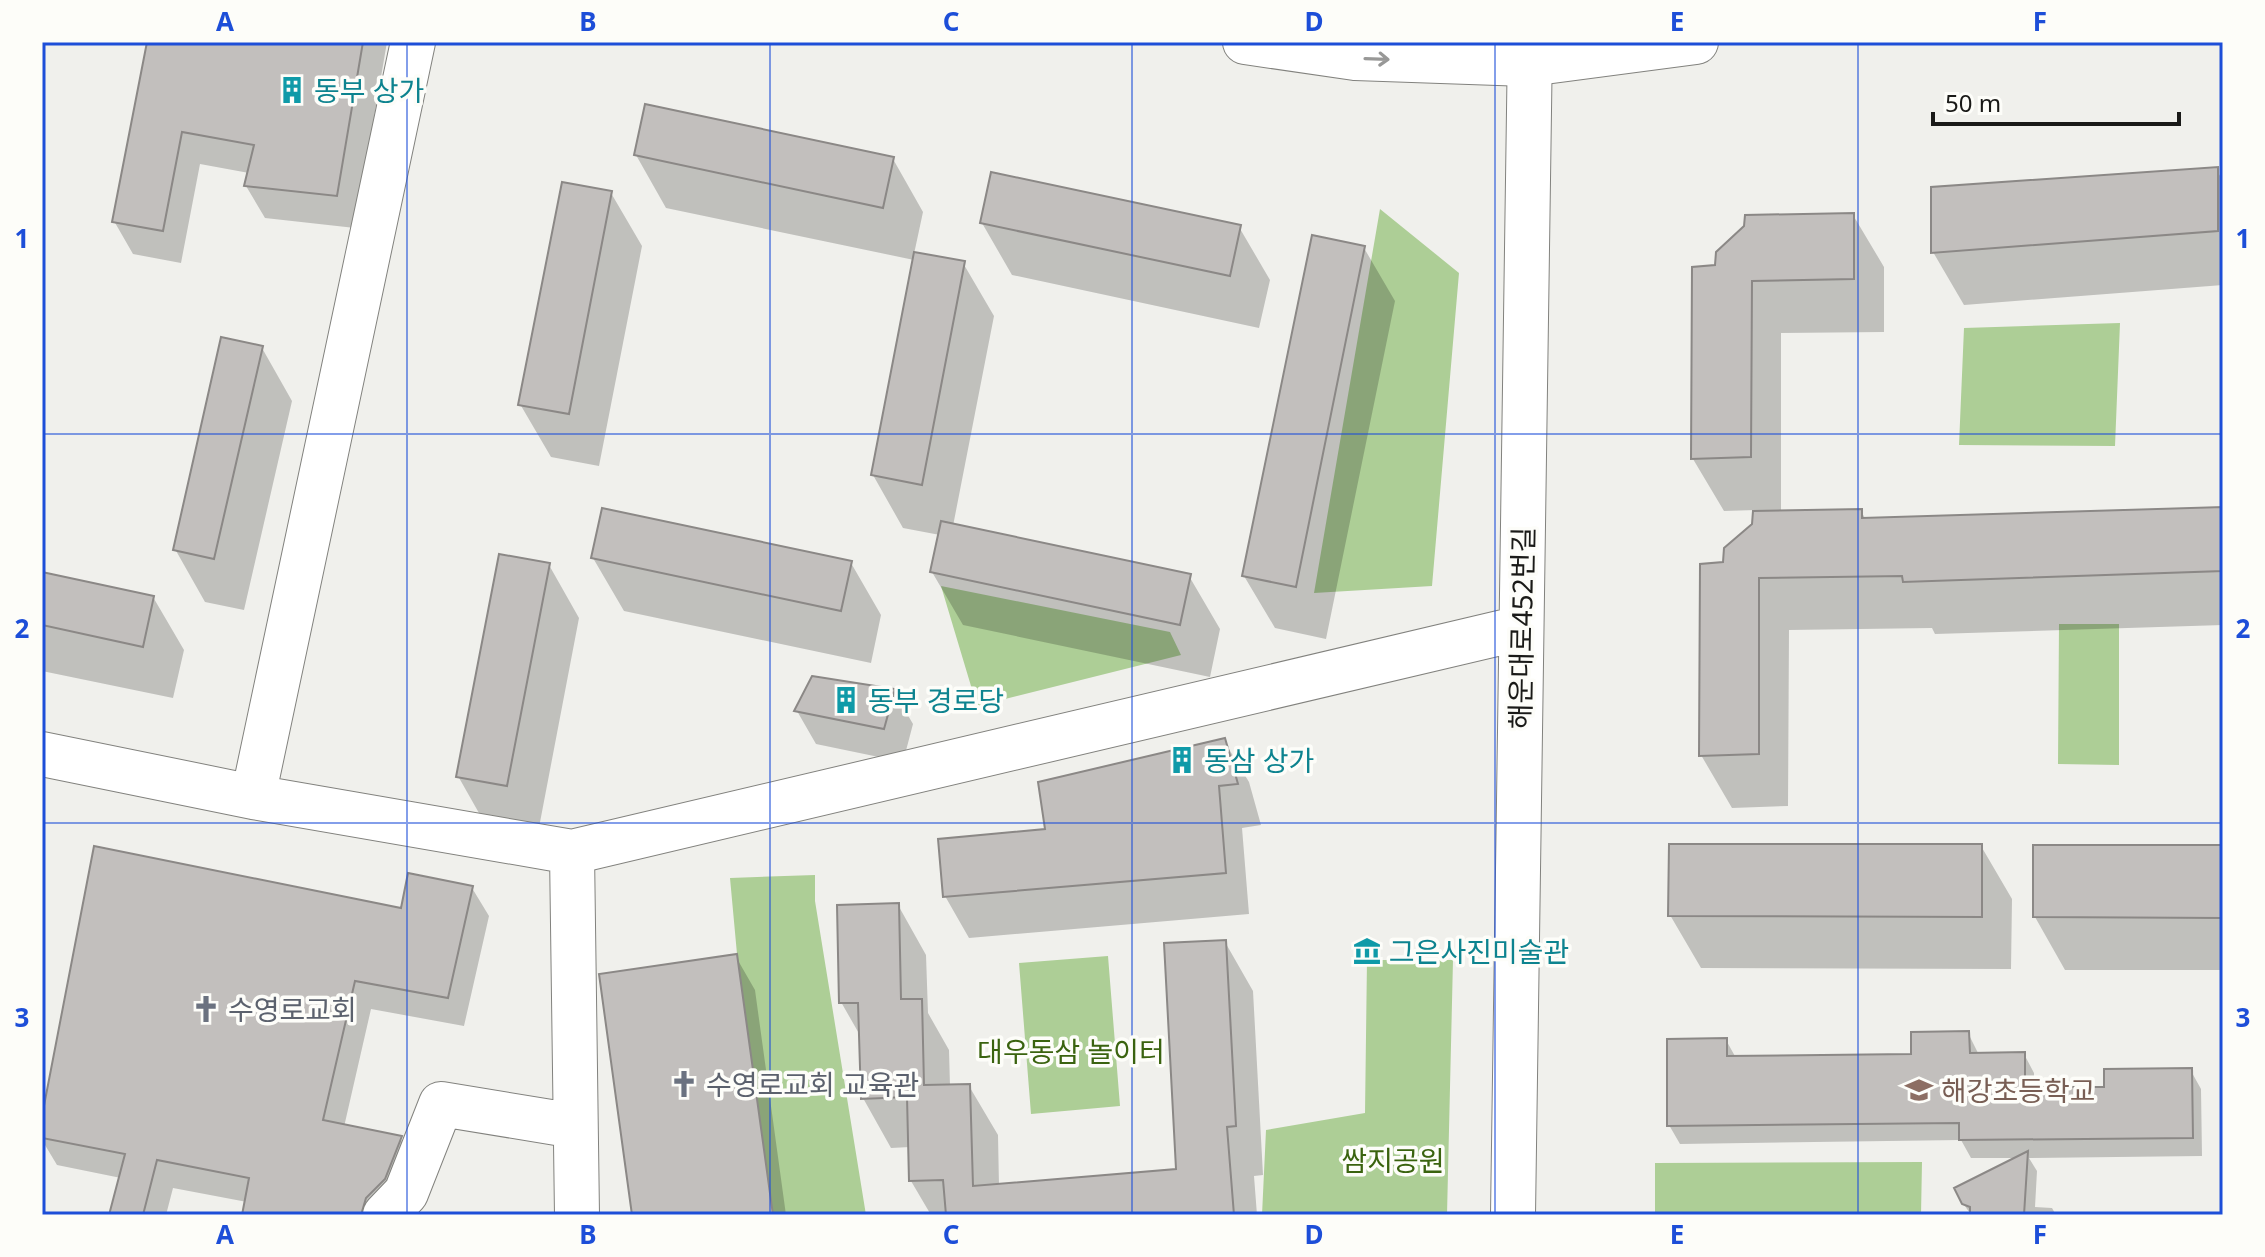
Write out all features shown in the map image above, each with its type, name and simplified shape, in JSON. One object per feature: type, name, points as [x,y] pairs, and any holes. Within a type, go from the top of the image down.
[{"type":"street","points":[[253,797],[413,42]]},
{"type":"street","points":[[1245,42],[1355,58],[1529,53],[1696,42]]},
{"type":"street","name":"해운대로452번길","points":[[1513,1215],[1529,53]]},
{"type":"street","points":[[42,754],[253,797],[572,852],[1521,628]]},
{"type":"street","points":[[572,852],[577,1215]]},
{"type":"street","points":[[385,1215],[406,1193],[441,1104],[575,1126]]},
{"type":"green space","points":[[1380,209],[1459,273],[1432,586],[1314,593]]},
{"type":"green space","points":[[2120,323],[2115,446],[1959,445],[1964,328]]},
{"type":"green space","points":[[941,586],[1170,632],[1181,655],[977,706]]},
{"type":"green space","points":[[2059,624],[2119,624],[2119,765],[2058,764]]},
{"type":"green space","points":[[815,875],[815,901],[866,1215],[773,1215],[737,954],[730,878]]},
{"type":"green space","name":"대우동삼 놀이터","points":[[1108,956],[1120,1106],[1031,1114],[1019,963]]},
{"type":"green space","name":"쌈지공원","points":[[1367,960],[1453,960],[1447,1215],[1262,1215],[1266,1130],[1365,1113]]},
{"type":"green space","points":[[1922,1162],[1921,1215],[1655,1215],[1655,1163]]},
{"type":"building","points":[[147,42],[363,42],[337,196],[244,186],[254,145],[182,132],[163,231],[112,222]]},
{"type":"building","points":[[645,104],[894,157],[883,208],[634,155]]},
{"type":"building","points":[[2218,167],[2218,231],[1931,253],[1931,187]]},
{"type":"building","points":[[991,172],[1241,225],[1230,276],[980,223]]},
{"type":"building","points":[[562,182],[612,191],[569,414],[518,405]]},
{"type":"building","points":[[1854,213],[1854,279],[1752,281],[1751,457],[1691,459],[1692,267],[1715,265],[1716,252],[1744,226],[1745,215]]},
{"type":"building","points":[[1312,235],[1365,246],[1296,587],[1242,576]]},
{"type":"building","points":[[914,252],[965,261],[922,485],[871,475]]},
{"type":"building","points":[[221,337],[263,346],[214,559],[173,550]]},
{"type":"building","points":[[2223,507],[2223,571],[1903,582],[1902,576],[1759,578],[1759,754],[1699,756],[1700,564],[1723,562],[1724,548],[1752,524],[1753,511],[1862,509],[1862,518]]},
{"type":"building","points":[[602,508],[852,561],[841,611],[591,558]]},
{"type":"building","points":[[941,521],[1191,574],[1180,625],[930,572]]},
{"type":"building","points":[[499,554],[550,563],[507,786],[456,777]]},
{"type":"building","points":[[42,572],[154,596],[143,647],[42,625]]},
{"type":"building","name":"동부 경로당","points":[[812,676],[895,689],[884,729],[794,711]]},
{"type":"building","points":[[1225,738],[1238,784],[1219,786],[1226,873],[943,897],[938,839],[1045,829],[1038,782]]},
{"type":"building","points":[[1669,844],[1982,844],[1982,917],[1668,916]]},
{"type":"building","points":[[2033,845],[2223,845],[2223,918],[2033,917]]},
{"type":"building","name":"수영로교회","points":[[94,846],[401,908],[408,873],[473,886],[448,998],[355,981],[323,1120],[402,1136],[385,1179],[366,1198],[361,1215],[242,1215],[249,1178],[157,1160],[143,1215],[109,1215],[125,1154],[42,1138],[42,1116]]},
{"type":"building","points":[[899,903],[901,999],[922,999],[924,1085],[970,1084],[973,1186],[1176,1169],[1164,943],[1226,940],[1236,1126],[1227,1127],[1234,1215],[946,1215],[943,1180],[909,1181],[907,1097],[861,1099],[858,1003],[839,1003],[837,905]]},
{"type":"building","name":"수영로교회 교육관","points":[[737,954],[773,1215],[632,1215],[599,974]]},
{"type":"building","points":[[1969,1031],[1970,1053],[2025,1052],[2025,1087],[2104,1087],[2104,1069],[2192,1068],[2193,1138],[1959,1140],[1959,1123],[1667,1126],[1667,1039],[1727,1038],[1727,1056],[1911,1054],[1911,1032]]},
{"type":"building","points":[[2028,1151],[2024,1215],[1970,1215],[1970,1207],[1962,1204],[1954,1188]]},
{"type":"place","name":"동부 상가","points":[[292,90]]},
{"type":"place","name":"동부 경로당","points":[[846,700]]},
{"type":"place","name":"동삼 상가","points":[[1182,760]]},
{"type":"place","name":"그은사진미술관","points":[[1367,951]]},
{"type":"place","name":"수영로교회","points":[[206,1009]]},
{"type":"place","name":"수영로교회 교육관","points":[[684,1084]]},
{"type":"place","name":"해강초등학교","points":[[1919,1090]]}]
